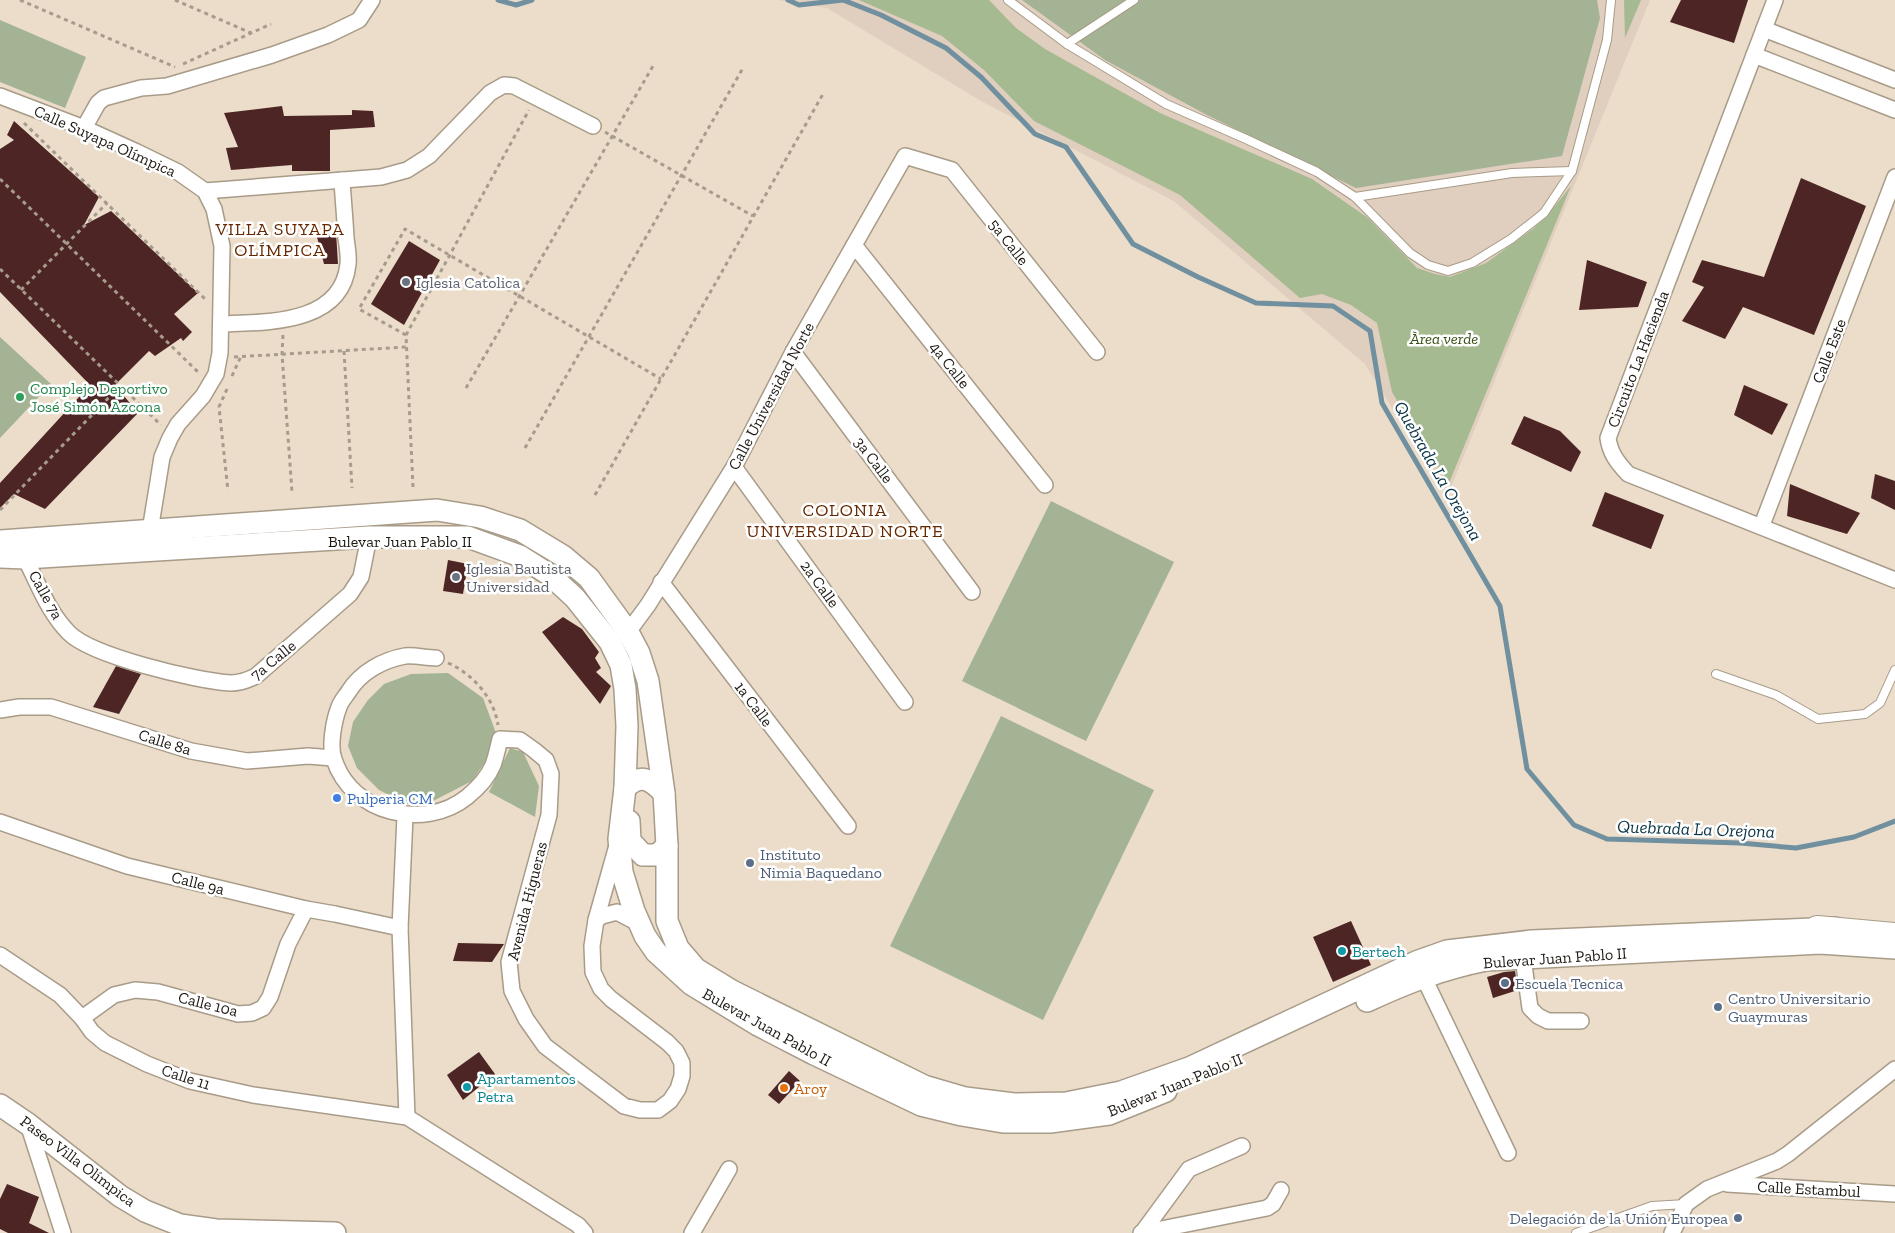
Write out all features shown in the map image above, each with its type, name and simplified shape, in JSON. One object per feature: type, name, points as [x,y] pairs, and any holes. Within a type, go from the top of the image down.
[{"type":"main road","name":"Bulevar Juan Pablo II","points":[[0,541],[437,510],[480,517],[520,530],[563,556],[589,578],[628,632],[639,653],[648,681],[664,793],[667,846],[667,921],[678,948],[696,969],[732,991],[924,1086],[965,1098],[1014,1104],[1066,1103],[1121,1092],[1189,1068],[1416,962],[1447,951],[1532,941],[1895,935]]},
{"type":"main road","name":"Bulevar Juan Pablo II","points":[[0,557],[25,558],[369,537],[468,537],[520,556],[550,575],[575,598],[610,642],[621,665],[625,689],[627,726],[624,798],[619,839],[622,872],[634,911],[656,952],[669,966],[691,984],[758,1025],[921,1105],[962,1115],[1003,1122],[1050,1122],[1109,1114],[1237,1062],[1423,976],[1486,960],[1819,936],[1895,927]]},
{"type":"main road","points":[[664,793],[653,782],[642,779],[633,780],[624,798],[629,818],[630,841],[638,851],[643,855],[656,855],[667,846]]},
{"type":"main road","name":"Bulevar Juan Pablo II","points":[[1819,936],[1895,941]]},
{"type":"main road","name":"Bulevar Juan Pablo II","points":[[1819,936],[1895,948]]},
{"type":"main road","name":"Paseo Villa Olímpica","points":[[0,1105],[28,1124],[120,1196],[145,1211],[180,1224],[216,1230],[335,1233]]},
{"type":"street","points":[[84,128],[98,103],[104,98],[142,88],[168,86],[272,55],[328,35],[359,20],[372,0]]},
{"type":"street","name":"Circuito La Hacienda","points":[[1776,0],[1608,438],[1609,449],[1628,474],[1895,580]]},
{"type":"street","points":[[1764,29],[1895,80]]},
{"type":"street","points":[[1754,55],[1895,110]]},
{"type":"street","points":[[150,531],[162,457],[178,424],[203,396],[216,374],[220,357],[222,246],[214,209],[206,191],[381,178],[406,170],[429,156],[490,93],[504,85],[514,86],[593,126]]},
{"type":"street","name":"Calle Suyapa Olímpica","points":[[0,96],[84,128],[137,152],[178,172],[206,191]]},
{"type":"street","name":"Calle Universidad Norte","points":[[628,632],[648,605],[734,466],[793,352],[905,156]]},
{"type":"street","name":"5a Calle","points":[[905,156],[952,170],[1097,352]]},
{"type":"street","name":"Calle Este","points":[[1762,526],[1895,177]]},
{"type":"street","points":[[221,319],[283,322],[305,315],[335,297],[344,283],[348,263],[342,180]]},
{"type":"street","name":"4a Calle","points":[[854,245],[1045,485]]},
{"type":"street","name":"3a Calle","points":[[793,352],[972,592]]},
{"type":"street","name":"2a Calle","points":[[734,466],[906,702]]},
{"type":"street","name":"7a Calle","points":[[94,648],[138,664],[182,675],[231,683],[246,682],[256,676],[350,594],[361,576],[369,537]]},
{"type":"street","name":"Calle 7a","points":[[25,558],[56,618],[71,635],[94,648]]},
{"type":"street","name":"1a Calle","points":[[661,582],[848,826]]},
{"type":"street","points":[[436,658],[406,656],[378,664],[355,681],[339,706],[333,734],[333,758],[343,778],[354,791],[378,808],[405,816],[432,814],[458,805],[478,788],[493,765],[500,739]]},
{"type":"street","name":"Calle 8a","points":[[0,710],[20,707],[51,707],[192,751],[247,761],[308,756],[333,758]]},
{"type":"street","name":"Avenida Higueras","points":[[500,739],[520,740],[546,760],[551,774],[549,815],[509,962],[512,991],[526,1019],[545,1046],[624,1106],[640,1110],[658,1110],[670,1101],[678,1089],[682,1076],[682,1063],[676,1051],[667,1042],[611,999],[601,989],[593,972],[592,946],[596,920],[619,839]]},
{"type":"street","points":[[405,816],[400,928],[407,1117],[578,1225],[585,1233]]},
{"type":"street","name":"Calle 9a","points":[[0,822],[127,866],[306,909],[400,928]]},
{"type":"street","name":"Calle 10a","points":[[82,1018],[114,995],[135,990],[158,992],[238,1014],[252,1013],[263,1008],[270,997],[288,944],[306,909]]},
{"type":"street","points":[[596,920],[616,912],[640,924]]},
{"type":"street","name":"Calle 11","points":[[0,955],[60,995],[82,1018],[92,1032],[105,1043],[147,1064],[190,1081],[253,1094],[407,1117]]},
{"type":"street","points":[[1523,958],[1530,1008],[1538,1016],[1548,1021],[1581,1021]]},
{"type":"street","points":[[1423,976],[1508,1153]]},
{"type":"street","points":[[1672,1233],[1686,1204],[1707,1189],[1777,1161],[1788,1154],[1895,1069]]},
{"type":"street","points":[[28,1124],[63,1233]]},
{"type":"street","points":[[1141,1233],[1189,1169],[1242,1146]]},
{"type":"street","points":[[692,1233],[729,1169]]},
{"type":"street","name":"Calle Estambul","points":[[1723,1183],[1895,1194]]},
{"type":"street","points":[[1141,1233],[1267,1208],[1273,1204],[1281,1190]]},
{"type":"lane","points":[[1008,0],[1067,44],[1166,104],[1246,138],[1317,172],[1354,197],[1410,253],[1428,265],[1448,271],[1472,263],[1512,239],[1544,213],[1572,171],[1607,40],[1611,0]]},
{"type":"lane","points":[[1067,44],[1134,0]]},
{"type":"lane","points":[[1354,197],[1512,173],[1572,171]]},
{"type":"lane","points":[[1716,674],[1776,695],[1823,720],[1865,714],[1876,707],[1880,703],[1895,670]]},
{"type":"lane","points":[[1576,1233],[1652,1206],[1686,1204]]},
{"type":"path","points":[[20,0],[174,68],[271,24]]},
{"type":"path","points":[[174,0],[251,33]]},
{"type":"path","points":[[466,388],[653,66]]},
{"type":"path","points":[[525,448],[743,68]]},
{"type":"path","points":[[595,495],[823,94]]},
{"type":"path","points":[[413,487],[406,335],[449,253],[536,97]]},
{"type":"path","points":[[21,120],[107,203],[221,319]]},
{"type":"path","points":[[593,126],[753,216]]},
{"type":"path","points":[[0,179],[210,384]]},
{"type":"path","points":[[21,290],[107,203]]},
{"type":"path","points":[[406,335],[359,309],[405,228],[661,379]]},
{"type":"path","points":[[0,269],[171,436]]},
{"type":"path","points":[[283,322],[282,354],[292,492]]},
{"type":"path","points":[[220,357],[406,347]]},
{"type":"path","points":[[344,351],[352,488]]},
{"type":"path","points":[[228,491],[219,407],[241,356]]},
{"type":"path","points":[[0,510],[120,386]]},
{"type":"path","points":[[436,658],[456,667],[474,680],[488,697],[497,717],[500,739]]},
{"type":"shaded area","points":[[778,0],[1650,0],[1447,497],[1365,364],[1174,201],[981,101],[827,8]]},
{"type":"green space","name":"Àrea verde","points":[[859,0],[989,0],[1016,28],[1045,49],[1113,87],[1160,113],[1312,179],[1368,218],[1417,268],[1435,274],[1450,277],[1486,263],[1533,229],[1546,217],[1571,186],[1449,483],[1421,442],[1392,392],[1377,323],[1351,305],[1322,294],[1300,298],[1180,195],[1034,121],[984,70],[942,36]]},
{"type":"green space","points":[[1022,0],[1597,0],[1600,18],[1562,156],[1356,188],[1207,115],[1105,60]]},
{"type":"green space","points":[[1624,0],[1641,0],[1625,38]]},
{"type":"green space","points":[[0,20],[86,57],[65,108],[0,82]]},
{"type":"green space","name":"Complejo Deportivo José Simón Azcona","points":[[0,337],[51,384],[0,438]]},
{"type":"green space","points":[[1051,501],[1174,562],[1086,741],[962,681]]},
{"type":"green space","points":[[448,673],[483,698],[496,733],[490,755],[472,781],[433,801],[408,804],[379,790],[357,768],[348,746],[353,722],[368,700],[384,684],[411,674]]},
{"type":"green space","points":[[1001,716],[1154,790],[1043,1020],[890,946]]},
{"type":"green space","points":[[510,748],[523,752],[539,786],[535,817],[489,792]]},
{"type":"building","points":[[1681,0],[1748,0],[1734,43],[1670,22]]},
{"type":"building","points":[[282,106],[284,116],[352,115],[352,110],[373,111],[375,127],[330,130],[330,171],[292,171],[292,165],[231,170],[226,148],[238,147],[224,113]]},
{"type":"building","points":[[14,121],[99,197],[84,225],[111,211],[198,293],[174,314],[192,332],[183,341],[181,338],[155,356],[149,351],[115,385],[138,413],[45,509],[14,494],[0,508],[0,483],[90,385],[0,292],[0,149],[14,140],[7,135]]},
{"type":"building","points":[[1801,178],[1866,206],[1814,335],[1743,307],[1725,339],[1682,321],[1704,287],[1692,282],[1702,260],[1764,277]]},
{"type":"building","points":[[336,232],[338,264],[324,264],[317,237]]},
{"type":"building","name":"Iglesia Catolica","points":[[409,241],[440,260],[404,325],[371,304]]},
{"type":"building","points":[[1587,260],[1647,282],[1638,307],[1579,310]]},
{"type":"building","points":[[1744,385],[1788,404],[1772,435],[1734,415]]},
{"type":"building","points":[[1524,416],[1560,431],[1581,452],[1571,472],[1511,444]]},
{"type":"building","points":[[1875,474],[1895,481],[1895,510],[1871,498]]},
{"type":"building","points":[[1790,484],[1860,513],[1847,534],[1787,516]]},
{"type":"building","points":[[1605,492],[1664,515],[1651,549],[1592,526]]},
{"type":"building","name":"Iglesia Bautista Universidad","points":[[448,560],[468,564],[463,594],[443,591]]},
{"type":"building","points":[[563,617],[582,629],[599,652],[595,658],[601,668],[596,672],[611,686],[600,704],[542,632]]},
{"type":"building","points":[[116,666],[141,674],[119,714],[93,707]]},
{"type":"building","name":"Bertech","points":[[1351,921],[1371,965],[1333,982],[1313,937]]},
{"type":"building","points":[[458,943],[504,944],[492,962],[453,961]]},
{"type":"building","name":"Escuela Tecnica","points":[[1515,971],[1518,990],[1493,998],[1487,977]]},
{"type":"building","name":"Apartamentos Petra","points":[[479,1052],[495,1074],[463,1100],[447,1075]]},
{"type":"building","name":"Aroy","points":[[789,1071],[800,1081],[779,1104],[768,1095]]},
{"type":"building","points":[[7,1184],[39,1197],[29,1223],[49,1233],[8,1233],[0,1229],[0,1199]]},
{"type":"waterway","name":"Quebrada La Orejona","points":[[498,0],[516,5],[532,0]]},
{"type":"waterway","name":"Quebrada La Orejona","points":[[788,0],[799,5],[843,0],[881,15],[946,48],[981,77],[1035,134],[1066,147],[1133,244],[1198,277],[1256,303],[1333,306],[1370,331],[1382,403],[1500,606],[1527,769],[1574,825],[1607,839],[1740,843],[1796,848],[1854,837],[1895,821]]},
{"type":"place","name":"Iglesia Catolica","points":[[406,282]]},
{"type":"place","name":"Complejo Deportivo José Simón Azcona","points":[[20,397]]},
{"type":"place","name":"Iglesia Bautista Universidad","points":[[456,577]]},
{"type":"place","name":"Pulperia CM","points":[[337,798]]},
{"type":"place","name":"Instituto Nimia Baquedano","points":[[750,863]]},
{"type":"place","name":"Bertech","points":[[1342,951]]},
{"type":"place","name":"Escuela Tecnica","points":[[1505,983]]},
{"type":"place","name":"Centro Universitario Guaymuras","points":[[1718,1007]]},
{"type":"place","name":"Apartamentos Petra","points":[[467,1087]]},
{"type":"place","name":"Aroy","points":[[784,1088]]},
{"type":"place","name":"Delegación de la Unión Europea","points":[[1738,1218]]},
{"type":"district","name":"VILLA SUYAPA OLÍMPICA","points":[[280,239]]},
{"type":"district","name":"COLONIA UNIVERSIDAD NORTE","points":[[845,520]]}]
